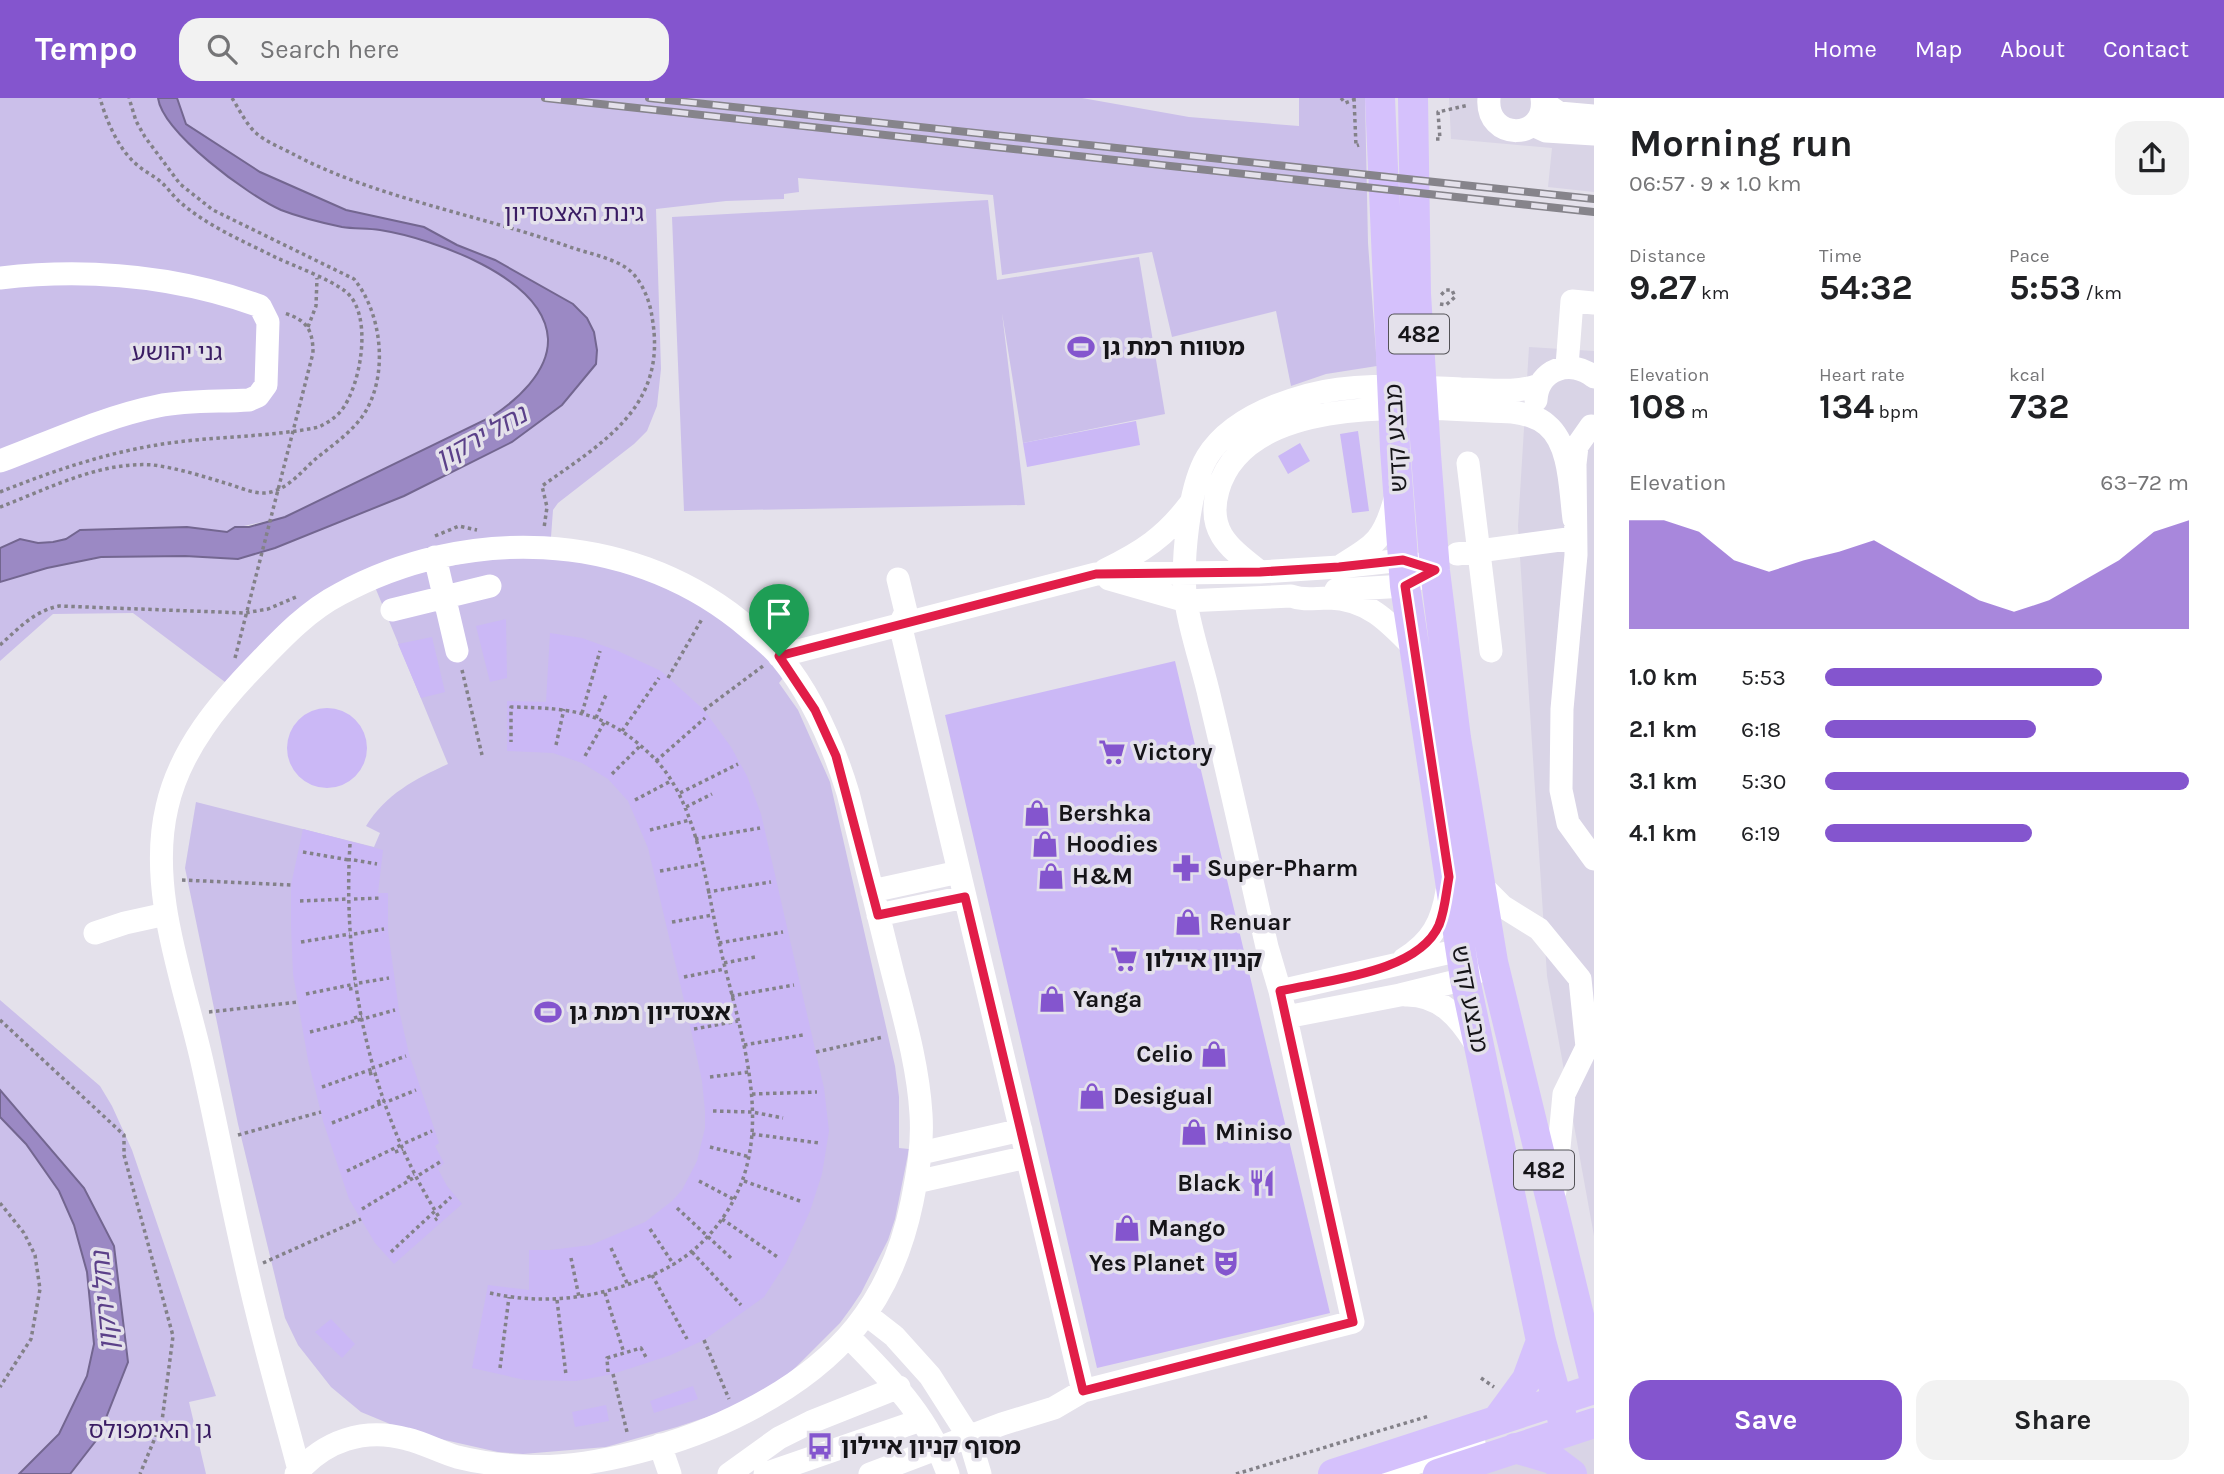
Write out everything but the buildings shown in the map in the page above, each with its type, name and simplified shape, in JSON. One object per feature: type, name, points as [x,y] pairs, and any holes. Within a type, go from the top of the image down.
[{"type":"main road","name":"מבצע קדש","points":[[1380,98],[1398,486],[1404,573],[1415,649],[1480,884],[1493,962],[1554,1211],[1588,1329],[1594,1377]]},
{"type":"main road","name":"מבצע קדש","points":[[1413,98],[1416,294],[1457,558],[1442,740],[1449,877],[1465,979],[1541,1341],[1561,1415]]},
{"type":"main road","points":[[1497,1420],[1527,1379],[1541,1341]]},
{"type":"main road","points":[[1438,1474],[1516,1448],[1594,1389]]},
{"type":"main road","points":[[1333,1474],[1497,1420],[1561,1415],[1594,1423]]},
{"type":"main road","points":[[1516,1448],[1552,1459],[1574,1474]]},
{"type":"street","points":[[1489,100],[1493,119],[1507,130],[1516,131],[1533,125],[1539,118],[1543,100],[1559,113],[1594,116]]},
{"type":"street","points":[[1533,125],[1546,131],[1594,134]]},
{"type":"street","points":[[0,278],[65,273],[123,275],[159,280],[260,306],[268,322],[266,385],[258,396],[249,400],[184,402],[157,406],[124,415],[0,461]]},
{"type":"street","points":[[1567,366],[1572,301],[1594,303]]},
{"type":"street","points":[[1575,528],[1566,464],[1560,443],[1541,417],[1536,396],[1539,385],[1551,372],[1567,366],[1585,370],[1594,377]]},
{"type":"street","points":[[870,1474],[1054,1408],[1083,1391],[1353,1322],[1280,991],[1267,947],[1186,601],[1186,537],[1192,502],[1207,458],[1224,436],[1254,416],[1283,403],[1341,389],[1384,386],[1514,390],[1539,385]]},
{"type":"street","points":[[1260,572],[1231,549],[1220,536],[1215,522],[1214,504],[1226,469],[1239,452],[1265,435],[1314,416],[1385,408],[1512,412],[1531,415],[1558,432],[1570,433],[1581,432],[1593,424]]},
{"type":"street","points":[[1593,424],[1577,446],[1574,587],[1562,709],[1562,790],[1569,823],[1594,859]]},
{"type":"street","points":[[1468,463],[1457,558],[1491,650]]},
{"type":"street","points":[[1096,574],[1186,601],[1291,596],[1300,600],[1330,581],[1375,544],[1390,519],[1398,486]]},
{"type":"street","points":[[771,661],[900,624],[1096,574],[1139,554],[1154,543],[1175,524],[1192,502]]},
{"type":"street","points":[[1096,574],[1260,572],[1330,581],[1404,573],[1575,528]]},
{"type":"street","points":[[541,547],[588,552],[626,561],[654,571],[713,601],[760,638],[771,661],[815,710],[836,756],[917,1074],[921,1153],[905,1227],[893,1265],[867,1315],[849,1337],[783,1392],[721,1424],[660,1445],[590,1462],[549,1467],[458,1457],[407,1439],[364,1435],[325,1447],[298,1472],[256,1308],[201,1055],[166,915],[162,884],[162,838],[167,806],[192,745],[211,716],[242,679],[308,615],[337,595],[435,557],[486,548],[541,547]]},
{"type":"street","points":[[435,557],[457,651]]},
{"type":"street","points":[[898,579],[906,612],[900,624],[1083,1391]]},
{"type":"street","points":[[1330,581],[1357,602],[1374,610],[1415,649]]},
{"type":"street","points":[[392,610],[490,586]]},
{"type":"street","points":[[1197,646],[1212,611],[1225,600]]},
{"type":"street","points":[[872,891],[959,872]]},
{"type":"street","points":[[1393,966],[1417,951],[1434,933],[1443,912],[1449,877]]},
{"type":"street","points":[[1480,884],[1502,906],[1539,929],[1587,980],[1587,1047],[1564,1094],[1554,1211]]},
{"type":"street","points":[[878,915],[965,897]]},
{"type":"street","points":[[95,933],[125,923],[166,915]]},
{"type":"street","points":[[1280,991],[1460,950],[1493,962]]},
{"type":"street","points":[[1286,1017],[1400,995],[1465,979],[1493,962]]},
{"type":"street","points":[[1400,995],[1418,995],[1451,1011],[1480,1050]]},
{"type":"street","points":[[921,1153],[1021,1130]]},
{"type":"street","points":[[916,1182],[1027,1157]]},
{"type":"street","points":[[867,1315],[894,1336],[930,1376],[969,1437],[979,1474]]},
{"type":"street","points":[[849,1337],[899,1387],[921,1420],[948,1474]]},
{"type":"street","points":[[729,1474],[779,1438],[811,1422],[899,1387]]},
{"type":"street","points":[[1383,1474],[1561,1415]]},
{"type":"street","name":"מבצע קדש","points":[[1561,1415],[1574,1474]]},
{"type":"street","points":[[765,1474],[921,1420]]},
{"type":"street","points":[[660,1445],[670,1474]]},
{"type":"path","points":[[0,492],[52,471],[125,451],[168,443],[319,427],[341,411],[354,382],[362,345],[360,318],[352,298],[345,291],[250,245],[181,203],[161,182],[134,163],[122,148],[100,98]]},
{"type":"path","points":[[0,507],[98,470],[126,465],[165,467],[257,493],[275,491],[292,481],[354,427],[366,412],[376,386],[379,362],[373,310],[366,293],[354,279],[213,210],[180,184],[145,137],[136,121],[129,98]]},
{"type":"path","points":[[232,98],[256,133],[323,170],[535,235],[626,267],[639,280],[651,310],[656,338],[655,362],[629,417],[604,442],[542,486],[547,507],[541,547]]},
{"type":"path","points":[[1341,98],[1343,102],[1350,103],[1354,98]]},
{"type":"path","points":[[1440,139],[1438,112],[1489,100]]},
{"type":"path","points":[[308,327],[316,306],[317,277]]},
{"type":"path","points":[[242,679],[233,664],[313,353],[313,337],[308,327],[290,315],[260,306]]},
{"type":"path","points":[[0,645],[44,608],[59,606],[245,613]]},
{"type":"path","points":[[668,678],[705,614]]},
{"type":"path","points":[[582,713],[600,650]]},
{"type":"path","points":[[457,651],[481,755]]},
{"type":"path","points":[[704,710],[771,661]]},
{"type":"path","points":[[622,731],[659,678]]},
{"type":"path","points":[[596,718],[606,695]]},
{"type":"path","points":[[489,1293],[556,1300],[579,1297],[605,1293],[674,1265],[708,1237],[735,1200],[751,1157],[752,1134],[750,1072],[695,839],[680,793],[656,761],[622,731],[605,721],[582,713],[564,709],[511,707],[511,742]]},
{"type":"path","points":[[556,746],[564,709]]},
{"type":"path","points":[[656,761],[705,718]]},
{"type":"path","points":[[585,756],[605,721]]},
{"type":"path","points":[[612,774],[640,746]]},
{"type":"path","points":[[680,793],[738,764]]},
{"type":"path","points":[[635,800],[671,781]]},
{"type":"path","points":[[686,807],[712,794]]},
{"type":"path","points":[[650,830],[690,820]]},
{"type":"path","points":[[695,839],[760,828]]},
{"type":"path","points":[[350,844],[346,914],[363,1017],[386,1101],[416,1175],[437,1210],[439,1217],[435,1220]]},
{"type":"path","points":[[303,852],[377,864]]},
{"type":"path","points":[[660,871],[701,864]]},
{"type":"path","points":[[180,880],[291,884]]},
{"type":"path","points":[[708,892],[771,882]]},
{"type":"path","points":[[354,899],[382,898]]},
{"type":"path","points":[[300,901],[348,899]]},
{"type":"path","points":[[672,922],[713,915]]},
{"type":"path","points":[[301,942],[384,929]]},
{"type":"path","points":[[719,943],[783,932]]},
{"type":"path","points":[[724,963],[755,957]]},
{"type":"path","points":[[684,977],[725,969]]},
{"type":"path","points":[[306,994],[389,978]]},
{"type":"path","points":[[349,989],[357,985]]},
{"type":"path","points":[[732,996],[794,985]]},
{"type":"path","points":[[205,1013],[298,1002]]},
{"type":"path","points":[[310,1032],[395,1010]]},
{"type":"path","points":[[354,1018],[363,1017]]},
{"type":"path","points":[[0,1020],[124,1135],[124,1155],[173,1336],[162,1421],[140,1474]]},
{"type":"path","points":[[694,1029],[738,1021]]},
{"type":"path","points":[[744,1045],[803,1035]]},
{"type":"path","points":[[816,1052],[883,1037]]},
{"type":"path","points":[[322,1087],[406,1056]]},
{"type":"path","points":[[369,1074],[376,1069]]},
{"type":"path","points":[[710,1077],[750,1072]]},
{"type":"path","points":[[332,1123],[416,1090]]},
{"type":"path","points":[[752,1094],[817,1092]]},
{"type":"path","points":[[377,1102],[386,1101]]},
{"type":"path","points":[[713,1111],[752,1112],[783,1118]]},
{"type":"path","points":[[233,1136],[321,1112]]},
{"type":"path","points":[[347,1171],[432,1130]]},
{"type":"path","points":[[752,1134],[819,1143]]},
{"type":"path","points":[[395,1152],[403,1146]]},
{"type":"path","points":[[710,1147],[751,1157]]},
{"type":"path","points":[[362,1209],[440,1162]]},
{"type":"path","points":[[407,1178],[416,1175]]},
{"type":"path","points":[[699,1181],[735,1200]]},
{"type":"path","points":[[744,1181],[800,1201]]},
{"type":"path","points":[[391,1252],[451,1197]]},
{"type":"path","points":[[0,1203],[24,1233],[35,1255],[40,1289],[31,1339],[0,1387]]},
{"type":"path","points":[[677,1208],[731,1258]]},
{"type":"path","points":[[262,1263],[361,1219]]},
{"type":"path","points":[[722,1219],[779,1258]]},
{"type":"path","points":[[650,1229],[674,1265]]},
{"type":"path","points":[[611,1248],[628,1285]]},
{"type":"path","points":[[692,1252],[741,1305]]},
{"type":"path","points":[[571,1258],[579,1297]]},
{"type":"path","points":[[652,1275],[687,1339]]},
{"type":"path","points":[[605,1293],[624,1353]]},
{"type":"path","points":[[500,1368],[509,1297]]},
{"type":"path","points":[[556,1300],[566,1376]]},
{"type":"path","points":[[704,1340],[729,1399]]},
{"type":"path","points":[[627,1432],[607,1358],[641,1348],[647,1359]]},
{"type":"path","points":[[1236,1474],[1430,1416]]},
{"type":"shaded area","points":[[1449,98],[1594,98],[1594,192],[1548,187],[1552,148],[1451,139]]},
{"type":"shaded area","points":[[1529,347],[1594,351],[1594,1236],[1547,976],[1518,526]]},
{"type":"shaded area","points":[[1594,1431],[1594,1474],[1467,1474]]},
{"type":"green space","name":"גני יהושע","points":[[0,98],[158,98],[163,112],[190,145],[229,178],[266,203],[319,222],[402,234],[455,252],[507,279],[528,297],[542,317],[548,339],[543,363],[520,394],[490,417],[285,517],[227,532],[187,527],[80,530],[66,539],[53,542],[38,543],[20,539],[0,548]]},
{"type":"green space","name":"גינת האצטדיון","points":[[177,98],[1082,98],[1189,117],[1299,126],[1299,98],[1365,98],[1368,243],[1377,366],[1326,374],[1291,386],[1276,311],[1172,337],[1152,252],[1002,275],[993,195],[798,178],[799,192],[784,194],[784,199],[726,201],[656,209],[661,369],[657,406],[647,431],[634,444],[558,503],[553,510],[551,537],[508,537],[284,623],[225,682],[133,613],[53,614],[0,661],[0,582],[47,568],[101,557],[185,556],[238,559],[275,548],[404,496],[512,442],[587,318],[573,304],[495,260],[457,245],[424,227],[346,210],[260,172],[186,124]]},
{"type":"green space","points":[[988,200],[997,280],[1139,257],[1165,414],[1023,443],[1002,313],[1025,505],[684,511],[672,217]]},
{"type":"green space","name":"אצטדיון רמת גן","points":[[544,555],[623,568],[713,609],[787,673],[779,683],[798,710],[830,782],[895,1066],[899,1097],[899,1148],[909,1149],[888,1240],[861,1293],[840,1323],[791,1372],[728,1410],[677,1427],[606,1447],[523,1454],[498,1452],[436,1438],[361,1412],[331,1387],[298,1345],[285,1318],[238,1124],[185,868],[196,802],[374,847],[380,833],[366,826],[374,815],[392,796],[448,764],[375,587],[419,573],[474,561]]},
{"type":"green space","name":"גן האימפולס","points":[[0,1000],[100,1086],[132,1150],[216,1396],[189,1402],[206,1474],[70,1474],[98,1438],[128,1362],[114,1246],[84,1188],[0,1090]]},
{"type":"green space","points":[[0,1117],[26,1144],[59,1191],[74,1225],[87,1272],[94,1344],[87,1376],[59,1434],[19,1474],[0,1474]]},
{"type":"water","name":"נחל ירקון","points":[[158,98],[177,98],[186,124],[260,172],[346,210],[424,227],[457,245],[495,260],[573,304],[587,318],[594,332],[596,364],[562,405],[512,442],[404,496],[275,548],[238,559],[185,556],[101,557],[47,568],[0,582],[0,548],[20,539],[38,543],[53,542],[66,539],[80,530],[187,527],[227,532],[235,527],[249,527],[285,517],[491,417],[511,403],[529,384],[543,363],[547,351],[548,339],[542,317],[528,297],[507,279],[455,252],[402,234],[327,224],[288,213],[267,203],[229,178],[191,145],[163,112]]},
{"type":"water","name":"נחל ירקון","points":[[0,1090],[84,1188],[114,1246],[128,1362],[98,1438],[70,1474],[19,1474],[59,1434],[87,1376],[94,1344],[87,1272],[74,1225],[59,1191],[26,1144],[0,1117]]},
{"type":"railway","points":[[545,98],[1594,212]]},
{"type":"railway","points":[[649,98],[1594,199]]},
{"type":"place","name":"מטווח רמת גן","points":[[1081,347]]},
{"type":"place","name":"Victory","points":[[1112,752]]},
{"type":"place","name":"Bershka","points":[[1037,813]]},
{"type":"place","name":"Hoodies","points":[[1045,844]]},
{"type":"place","name":"Super-Pharm","points":[[1186,868]]},
{"type":"place","name":"H&M","points":[[1051,876]]},
{"type":"place","name":"Renuar","points":[[1188,922]]},
{"type":"place","name":"קניון איילון","points":[[1124,959]]},
{"type":"place","name":"Yanga","points":[[1052,999]]},
{"type":"place","name":"אצטדיון רמת גן","points":[[548,1012]]},
{"type":"place","name":"Celio","points":[[1214,1054]]},
{"type":"place","name":"Desigual","points":[[1092,1096]]},
{"type":"place","name":"Miniso","points":[[1194,1132]]},
{"type":"place","name":"Black","points":[[1262,1183]]},
{"type":"place","name":"Mango","points":[[1127,1228]]},
{"type":"place","name":"Yes Planet","points":[[1226,1263]]},
{"type":"place","name":"מסוף קניון איילון","points":[[820,1446]]},
{"type":"route","points":[[1403,560],[1435,570],[1405,586],[1449,877],[1438,926],[1430,939],[1417,951],[1393,966],[1280,991],[1353,1322],[1083,1391],[965,897],[878,915],[848,793],[836,756],[815,710],[779,656],[1096,574],[1260,572],[1403,560]]}]
